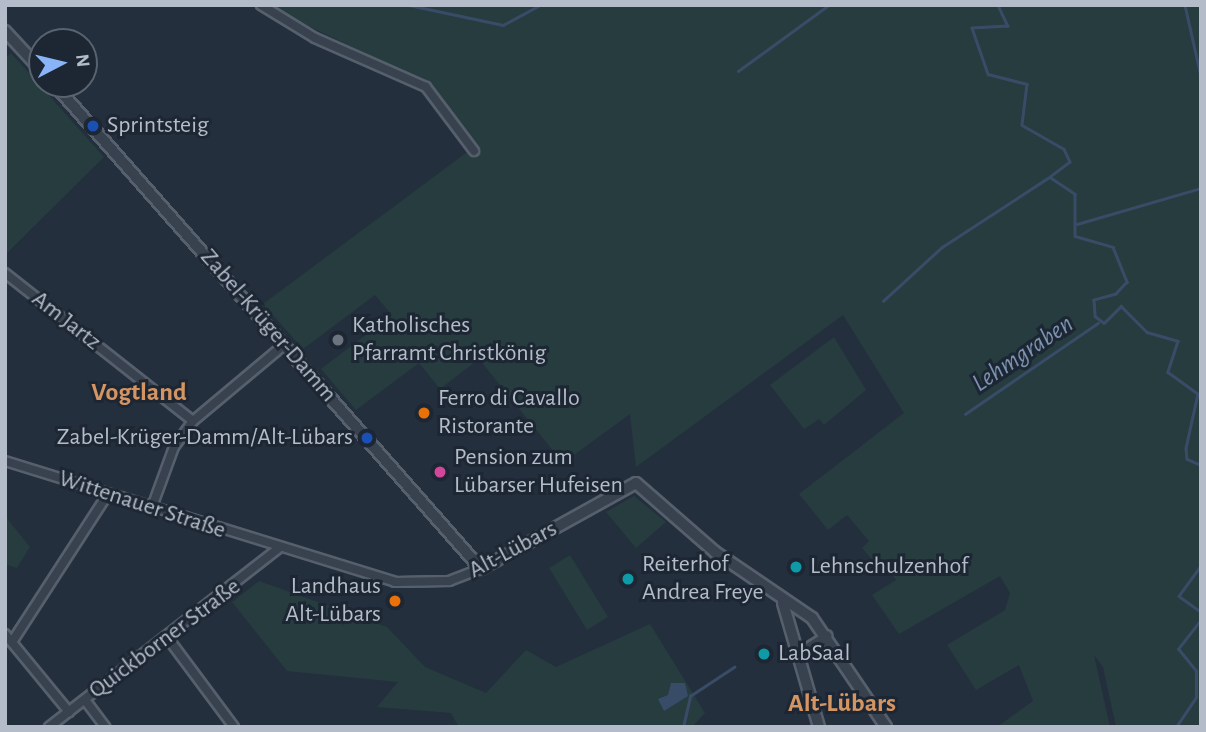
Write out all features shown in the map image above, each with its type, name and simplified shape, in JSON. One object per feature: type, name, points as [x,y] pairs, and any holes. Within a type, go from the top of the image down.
[{"type":"street","points":[[261,5],[315,38],[426,87],[474,151]]},
{"type":"street","points":[[5,31],[28,56]]},
{"type":"street","name":"Zabel-Krüger-Damm","points":[[66,98],[481,569]]},
{"type":"street","name":"Am Jartz","points":[[5,273],[193,421]]},
{"type":"street","points":[[152,507],[174,447],[193,421],[284,345]]},
{"type":"street","name":"Wittenauer Straße","points":[[5,461],[278,549]]},
{"type":"street","name":"Alt-Lübars","points":[[278,549],[395,582],[449,581],[481,569],[636,483],[783,603],[812,618],[827,636],[886,727]]},
{"type":"street","points":[[12,642],[107,495]]},
{"type":"street","name":"Quickborner Straße","points":[[49,727],[278,549]]},
{"type":"street","points":[[783,603],[801,652],[819,727]]},
{"type":"street","points":[[5,634],[69,712]]},
{"type":"street","points":[[801,652],[827,636]]},
{"type":"street","points":[[167,637],[234,727]]},
{"type":"street","points":[[85,700],[106,727]]},
{"type":"green space","points":[[265,5],[1201,5],[1201,727],[1116,727],[1103,667],[1094,655],[1110,727],[997,727],[1033,701],[1019,665],[976,690],[947,645],[1005,610],[1010,593],[1000,576],[899,634],[872,595],[896,580],[883,559],[875,563],[862,548],[869,541],[847,515],[828,530],[799,494],[904,413],[843,315],[636,467],[630,414],[563,463],[479,359],[440,389],[419,363],[356,410],[321,369],[392,315],[375,295],[303,349],[263,304],[474,147],[425,82]]},
{"type":"green space","points":[[11,53],[28,72],[28,98],[51,98],[104,157],[5,255],[5,59]]},
{"type":"green space","points":[[834,337],[866,390],[824,425],[819,419],[804,429],[770,385]]},
{"type":"green space","points":[[634,496],[666,522],[636,548],[606,512]]},
{"type":"green space","points":[[5,516],[30,547],[17,568],[5,564]]},
{"type":"green space","points":[[570,555],[608,617],[587,630],[549,568]]},
{"type":"green space","points":[[259,581],[387,627],[425,667],[486,693],[526,650],[556,667],[650,624],[705,713],[692,727],[459,727],[451,713],[377,707],[398,682],[287,671],[232,602]]},
{"type":"water","points":[[671,683],[685,683],[688,696],[664,711],[658,699],[668,695]]},
{"type":"waterway","points":[[409,5],[503,25],[540,5]]},
{"type":"waterway","points":[[738,71],[829,5]]},
{"type":"waterway","points":[[998,5],[1008,26],[972,28],[988,74],[1027,84],[1022,125],[1064,149],[1070,162],[1050,177],[1075,194],[1075,236],[1113,247],[1127,282],[1116,294],[1094,300],[1095,316],[1104,323],[1121,306],[1147,332],[1178,341],[1168,372],[1198,394],[1186,448],[1187,459],[1201,465]]},
{"type":"waterway","points":[[1185,5],[1201,76]]},
{"type":"waterway","points":[[883,301],[942,247],[1048,178]]},
{"type":"waterway","points":[[1077,224],[1201,188]]},
{"type":"waterway","name":"Lehmgraben","points":[[965,414],[1098,323]]},
{"type":"waterway","points":[[1201,566],[1179,596],[1201,612]]},
{"type":"waterway","points":[[1176,727],[1196,697],[1196,671],[1178,649],[1201,620]]},
{"type":"waterway","name":"Lehmgraben","points":[[683,727],[690,696],[734,667]]},
{"type":"place","name":"Sprintsteig","points":[[93,126]]},
{"type":"place","name":"Katholisches Pfarramt Christkönig","points":[[338,340]]},
{"type":"place","name":"Ferro di Cavallo Ristorante","points":[[424,413]]},
{"type":"place","name":"Zabel-Krüger-Damm/Alt-Lübars","points":[[367,438]]},
{"type":"place","name":"Pension zum Lübarser Hufeisen","points":[[440,472]]},
{"type":"place","name":"Lehnschulzenhof","points":[[796,567]]},
{"type":"place","name":"Reiterhof Andrea Freye","points":[[628,579]]},
{"type":"place","name":"Landhaus Alt-Lübars","points":[[395,601]]},
{"type":"place","name":"LabSaal","points":[[764,654]]},
{"type":"district","name":"Vogtland","points":[[139,393]]},
{"type":"district","name":"Alt-Lübars","points":[[842,704]]}]
